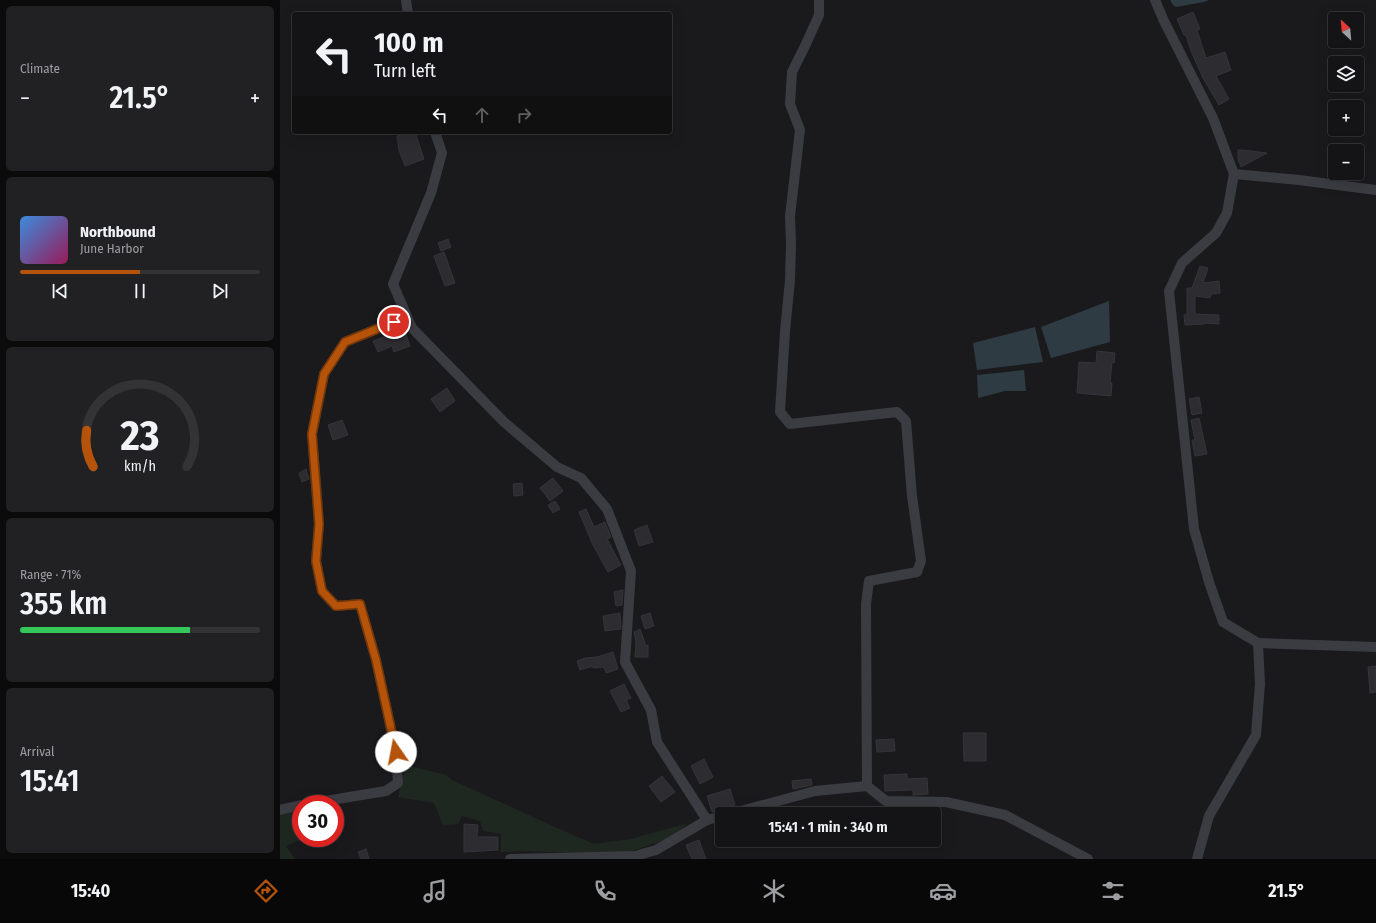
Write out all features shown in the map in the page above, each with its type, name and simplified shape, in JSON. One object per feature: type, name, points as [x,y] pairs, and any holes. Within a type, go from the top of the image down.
[{"type":"street","points":[[406,0],[408,12]]},
{"type":"street","points":[[818,0],[818,15],[792,72],[790,104],[800,130],[790,216],[790,280],[780,412],[790,424],[896,412],[906,421],[912,496],[921,561],[917,572],[869,581],[866,604],[867,786]]},
{"type":"street","points":[[1155,0],[1164,22],[1213,118],[1234,174],[1227,214],[1216,233],[1182,263],[1169,291],[1194,529],[1209,582],[1223,622],[1258,643],[1376,647]]},
{"type":"street","points":[[436,134],[442,153],[431,194],[393,284],[412,328],[504,422],[557,467],[581,478],[607,509],[631,572],[625,662],[651,710],[657,742],[707,820]]},
{"type":"street","points":[[1234,174],[1299,180],[1376,190]]},
{"type":"street","points":[[344,798],[386,791],[398,783],[394,744],[376,660],[360,604],[336,606],[322,591],[316,561],[319,524],[312,434],[324,374],[345,342],[394,322],[412,328]]},
{"type":"street","points":[[1198,859],[1209,816],[1256,735],[1260,684],[1258,643]]},
{"type":"street","points":[[756,807],[815,791],[867,786],[886,801],[946,802],[1005,815],[1088,859]]},
{"type":"street","points":[[280,810],[292,807]]},
{"type":"street","points":[[510,859],[635,856],[656,850],[707,820],[715,818]]},
{"type":"shaded area","points":[[1170,0],[1209,0],[1176,7]]},
{"type":"shaded area","points":[[1109,301],[1110,342],[1051,358],[1041,327]]},
{"type":"shaded area","points":[[1035,327],[1043,362],[977,370],[973,343]]},
{"type":"shaded area","points":[[1024,370],[1026,391],[1005,391],[978,398],[977,375]]},
{"type":"shaded area","points":[[406,765],[446,775],[452,780],[594,844],[631,839],[688,823],[673,837],[629,852],[501,852],[501,834],[483,831],[480,821],[462,816],[458,824],[443,825],[434,803],[398,797]]},
{"type":"shaded area","points":[[292,812],[292,844],[286,846],[295,859],[280,859],[280,814]]},
{"type":"building","points":[[1193,12],[1200,29],[1197,30],[1206,58],[1225,52],[1231,70],[1216,76],[1229,99],[1219,105],[1203,78],[1191,51],[1186,35],[1184,35],[1177,19]]},
{"type":"building","points":[[416,134],[424,159],[405,166],[399,150],[397,136]]},
{"type":"building","points":[[1238,150],[1267,153],[1241,167],[1238,159]]},
{"type":"building","points":[[448,239],[451,247],[441,251],[438,243]]},
{"type":"building","points":[[444,252],[455,283],[445,286],[434,256]]},
{"type":"building","points":[[1200,266],[1208,268],[1203,283],[1219,281],[1220,293],[1211,294],[1210,298],[1195,296],[1195,314],[1219,315],[1219,324],[1204,323],[1185,325],[1184,315],[1187,315],[1187,288],[1192,288]]},
{"type":"building","points":[[400,331],[405,332],[410,346],[394,352],[392,346],[378,352],[373,341]]},
{"type":"building","points":[[1097,351],[1115,353],[1114,363],[1112,362],[1110,383],[1112,383],[1111,396],[1077,393],[1079,362],[1096,363]]},
{"type":"building","points":[[447,388],[455,401],[440,412],[431,399]]},
{"type":"building","points":[[1199,397],[1202,413],[1192,415],[1189,399]]},
{"type":"building","points":[[1199,418],[1207,454],[1195,456],[1192,440],[1195,440],[1191,420]]},
{"type":"building","points":[[342,420],[348,435],[333,440],[328,425]]},
{"type":"building","points":[[306,469],[309,479],[302,482],[299,473]]},
{"type":"building","points":[[553,478],[563,491],[550,501],[540,488]]},
{"type":"building","points":[[522,483],[523,495],[514,496],[513,484]]},
{"type":"building","points":[[555,501],[560,509],[553,513],[548,505]]},
{"type":"building","points":[[586,509],[594,527],[605,522],[611,537],[607,539],[621,565],[608,572],[593,545],[579,512]]},
{"type":"building","points":[[647,525],[653,542],[639,546],[634,530]]},
{"type":"building","points":[[623,590],[622,605],[616,606],[614,592]]},
{"type":"building","points":[[620,613],[621,629],[605,631],[603,616]]},
{"type":"building","points":[[650,613],[654,626],[645,629],[641,616]]},
{"type":"building","points":[[640,629],[646,646],[648,645],[648,657],[635,657],[636,642],[634,632]]},
{"type":"building","points":[[613,652],[618,669],[606,673],[604,667],[593,668],[593,666],[580,670],[577,661]]},
{"type":"building","points":[[1376,666],[1376,692],[1370,693],[1368,667]]},
{"type":"building","points":[[624,684],[631,698],[626,700],[630,708],[621,712],[610,691]]},
{"type":"building","points":[[963,733],[986,733],[986,761],[964,761]]},
{"type":"building","points":[[894,739],[895,751],[877,752],[876,740]]},
{"type":"building","points":[[704,759],[713,777],[700,784],[691,766]]},
{"type":"building","points":[[907,774],[907,779],[927,778],[928,794],[913,795],[913,790],[885,791],[884,775]]},
{"type":"building","points":[[662,776],[675,792],[661,802],[649,786]]},
{"type":"building","points":[[811,779],[812,785],[793,789],[792,781]]},
{"type":"building","points":[[730,789],[735,805],[728,807],[715,807],[715,811],[712,812],[707,796]]},
{"type":"building","points":[[464,824],[478,825],[477,837],[498,837],[498,850],[464,852]]},
{"type":"building","points":[[699,840],[706,859],[692,859],[686,845]]},
{"type":"building","points":[[366,849],[369,859],[361,859],[358,852]]},
{"type":"route","points":[[394,322],[345,342],[324,374],[312,434],[319,524],[316,561],[322,591],[336,606],[360,604],[376,660],[396,752]]}]
